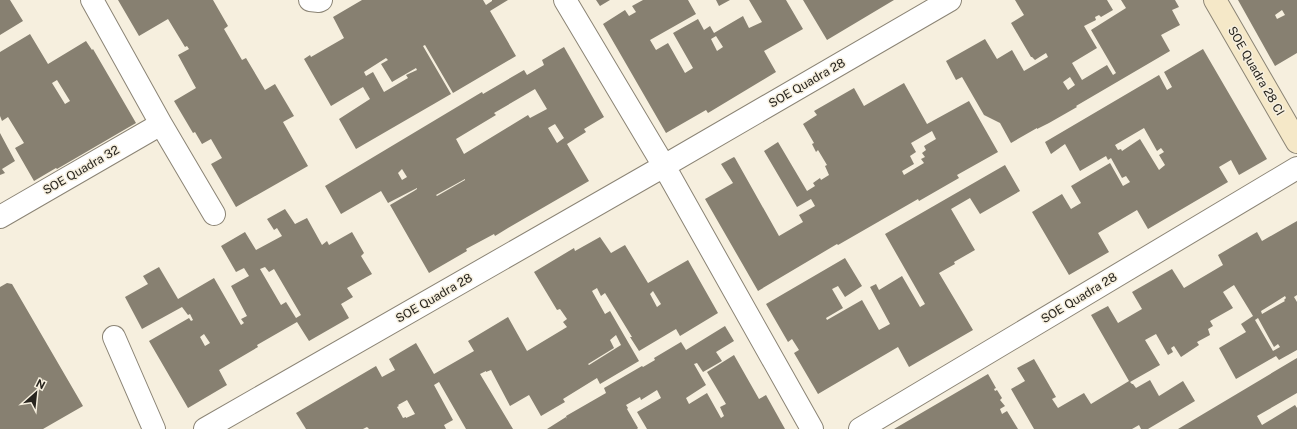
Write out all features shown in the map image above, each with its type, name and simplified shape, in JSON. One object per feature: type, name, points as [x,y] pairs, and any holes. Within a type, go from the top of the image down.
[{"type":"street","points":[[92,0],[161,124],[214,214]]},
{"type":"street","points":[[310,0],[321,0]]},
{"type":"street","points":[[565,0],[664,166],[812,429]]},
{"type":"street","name":"SOE Quadra 28","points":[[205,429],[950,0]]},
{"type":"street","name":"SOE Quadra 28 CI","points":[[1215,0],[1297,142]]},
{"type":"street","name":"SOE Quadra 32","points":[[0,217],[161,124]]},
{"type":"street","name":"SOE Quadra 28","points":[[860,429],[1297,168]]},
{"type":"street","points":[[114,337],[154,429]]},
{"type":"building","points":[[0,0],[10,0],[23,21],[0,35]]},
{"type":"building","points":[[118,0],[213,0],[228,26],[224,29],[242,60],[246,58],[265,90],[275,84],[294,116],[283,122],[308,166],[236,207],[211,164],[222,158],[211,139],[202,144],[195,132],[193,133],[174,101],[196,88],[178,55],[189,49],[187,46],[185,47],[168,19],[139,36]]},
{"type":"building","points":[[362,0],[483,0],[486,5],[492,0],[508,0],[490,11],[516,56],[453,93],[425,45],[423,46],[451,94],[356,149],[339,119],[370,99],[363,87],[331,106],[304,59],[310,55],[311,57],[344,38],[333,17]],"holes":[[[386,58],[388,60],[381,64],[392,82],[416,68],[417,70],[406,75],[408,78],[384,92],[373,72],[366,76],[364,72]]]},
{"type":"building","points":[[596,0],[610,0],[600,6]]},
{"type":"building","points":[[643,0],[688,0],[696,14],[650,40],[656,50],[668,43],[685,73],[693,68],[673,33],[698,19],[704,30],[710,26],[714,33],[743,16],[749,28],[762,22],[749,0],[786,0],[803,29],[764,51],[776,72],[708,113],[706,110],[666,133],[603,24],[625,10],[629,16],[636,12],[632,6]],"holes":[[[716,36],[723,47],[717,51],[711,39]]]},
{"type":"building","points":[[716,0],[730,0],[719,6]]},
{"type":"building","points":[[803,0],[894,0],[827,40]]},
{"type":"building","points":[[1015,0],[1107,0],[1113,10],[1101,17],[1099,15],[1095,17],[1096,20],[1084,26],[1097,48],[1072,63],[1082,80],[1107,65],[1113,75],[1116,73],[1091,30],[1126,8],[1121,0],[1175,0],[1179,7],[1172,10],[1180,25],[1161,35],[1170,51],[1076,106],[1077,107],[1011,143],[1000,123],[984,115],[962,77],[956,80],[946,61],[985,39],[997,59],[1012,50],[1024,71],[1048,57],[1046,53],[1035,60],[1031,57],[1011,23],[1024,15]],"holes":[[[1070,77],[1075,85],[1068,90],[1063,82]]]},
{"type":"building","points":[[1238,0],[1297,0],[1297,53],[1275,66]],"holes":[[[1282,10],[1285,15],[1277,19],[1275,15]]]},
{"type":"building","points":[[30,34],[48,64],[86,41],[92,50],[93,49],[136,123],[34,181],[15,148],[24,143],[8,117],[2,121],[0,116],[0,52]],"holes":[[[57,80],[70,101],[65,104],[52,83]]]},
{"type":"building","points":[[564,47],[604,117],[584,129],[586,132],[567,144],[589,181],[495,236],[494,234],[466,249],[467,251],[429,273],[390,205],[417,188],[388,203],[381,191],[341,214],[325,186],[482,92],[483,94],[524,70],[527,75],[544,65],[542,60]],"holes":[[[535,89],[547,109],[530,118],[528,115],[464,154],[456,139],[496,115],[494,113]],[[555,124],[564,138],[557,143],[548,128]],[[402,169],[407,177],[402,180],[398,173]],[[465,179],[437,196],[436,195]]]},
{"type":"building","points":[[1203,49],[1267,159],[1239,175],[1231,160],[1219,167],[1228,182],[1148,229],[1137,210],[1098,233],[1109,252],[1069,275],[1032,212],[1062,194],[1071,209],[1081,203],[1071,186],[1110,163],[1123,186],[1130,182],[1126,176],[1122,178],[1111,158],[1108,160],[1106,156],[1080,171],[1065,144],[1051,154],[1045,142],[1159,75],[1167,90],[1172,87],[1164,72]],"holes":[[[1144,128],[1157,151],[1161,148],[1164,152],[1159,155],[1165,165],[1159,170],[1140,139],[1122,151],[1121,149],[1118,150],[1115,145]]]},
{"type":"building","points":[[904,83],[927,124],[969,101],[998,152],[957,175],[959,178],[919,201],[918,199],[838,245],[837,244],[758,291],[705,199],[733,183],[721,164],[734,157],[735,158],[779,236],[803,222],[799,215],[815,206],[811,199],[797,207],[764,151],[778,142],[807,191],[815,186],[813,183],[820,178],[821,180],[829,175],[825,166],[827,165],[818,150],[816,152],[812,144],[814,143],[803,124],[817,115],[814,111],[854,88],[864,106]],"holes":[[[932,131],[936,139],[924,146],[926,150],[922,153],[925,157],[921,159],[924,163],[904,175],[902,171],[914,164],[910,156],[916,152],[911,143]]]},
{"type":"building","points":[[0,133],[15,161],[2,169],[5,173],[0,175]]},
{"type":"building","points":[[1005,165],[1020,191],[980,214],[970,198],[951,209],[975,250],[939,273],[973,330],[909,367],[898,347],[818,394],[794,353],[799,350],[792,339],[788,342],[766,304],[845,258],[862,286],[845,297],[838,286],[832,289],[843,308],[826,318],[827,320],[862,300],[879,330],[890,324],[870,287],[876,284],[879,290],[902,276],[920,307],[925,304],[885,234]]},
{"type":"building","points":[[285,209],[295,224],[307,218],[322,245],[327,241],[329,245],[352,232],[364,253],[361,256],[372,274],[347,288],[353,297],[341,304],[349,318],[309,341],[297,322],[257,345],[258,347],[219,370],[227,385],[188,408],[149,341],[189,318],[191,321],[193,320],[190,314],[188,315],[182,307],[142,329],[125,297],[148,284],[143,276],[159,267],[178,299],[214,278],[241,325],[244,323],[241,319],[247,316],[231,286],[249,276],[244,268],[236,272],[221,246],[245,232],[256,250],[282,236],[277,228],[274,230],[267,219]],"holes":[[[265,267],[269,272],[274,269],[301,315],[296,318],[286,302],[281,305],[260,269]],[[204,334],[210,343],[205,346],[200,337]]]},
{"type":"building","points":[[1297,221],[1297,295],[1294,297],[1297,302],[1297,350],[1279,360],[1276,356],[1236,379],[1219,348],[1246,332],[1241,324],[1253,316],[1234,285],[1223,292],[1233,308],[1210,321],[1213,326],[1208,329],[1210,335],[1197,342],[1199,345],[1181,357],[1174,346],[1171,348],[1173,352],[1168,355],[1156,334],[1145,340],[1160,365],[1130,382],[1136,388],[1150,380],[1159,396],[1183,381],[1195,401],[1148,429],[1141,429],[1139,425],[1132,429],[1034,429],[1011,389],[1025,381],[1017,368],[1034,359],[1056,397],[1052,399],[1058,408],[1084,393],[1091,404],[1129,381],[1091,315],[1108,306],[1118,323],[1142,309],[1132,292],[1172,269],[1184,288],[1223,265],[1218,255],[1257,232],[1262,241]],"holes":[[[1285,296],[1285,301],[1262,314],[1261,311]],[[1258,318],[1274,347],[1278,344],[1280,347],[1273,351],[1255,320]]]},
{"type":"building","points":[[600,237],[611,253],[625,245],[648,283],[688,260],[718,313],[680,336],[676,329],[639,351],[605,293],[601,296],[597,288],[592,291],[605,314],[610,311],[639,361],[600,384],[597,378],[563,399],[565,402],[541,416],[529,395],[510,406],[491,370],[480,374],[513,429],[466,429],[439,382],[434,385],[453,420],[444,425],[446,429],[369,429],[367,427],[363,429],[306,429],[296,413],[376,366],[382,377],[395,370],[389,359],[416,343],[434,374],[474,351],[468,341],[508,317],[527,351],[567,327],[563,322],[567,319],[560,309],[557,310],[534,272],[574,248],[575,251]],"holes":[[[653,291],[661,304],[657,307],[650,294]],[[616,335],[621,345],[589,365],[588,364],[614,348],[610,340]],[[407,400],[415,414],[403,418],[397,407],[399,406],[398,405]]]},
{"type":"building","points":[[7,283],[12,284],[83,406],[43,429],[0,429],[0,287]]},
{"type":"building","points":[[725,326],[734,341],[716,352],[722,361],[703,372],[697,363],[694,364],[706,385],[686,398],[689,404],[707,393],[721,418],[724,416],[720,407],[726,404],[707,372],[734,355],[759,399],[766,395],[785,429],[647,429],[637,412],[661,398],[657,390],[641,400],[640,397],[626,405],[638,428],[637,429],[547,429],[566,417],[567,419],[566,416],[606,393],[604,388],[655,360],[654,358],[681,342],[686,350]]},
{"type":"building","points":[[1297,358],[1297,393],[1257,416],[1262,425],[1295,405],[1297,408],[1297,429],[1178,429]]},
{"type":"building","points":[[988,374],[996,388],[994,389],[995,391],[997,390],[1002,398],[1000,400],[1005,406],[1000,409],[1002,414],[1007,411],[1018,429],[894,429]]}]
